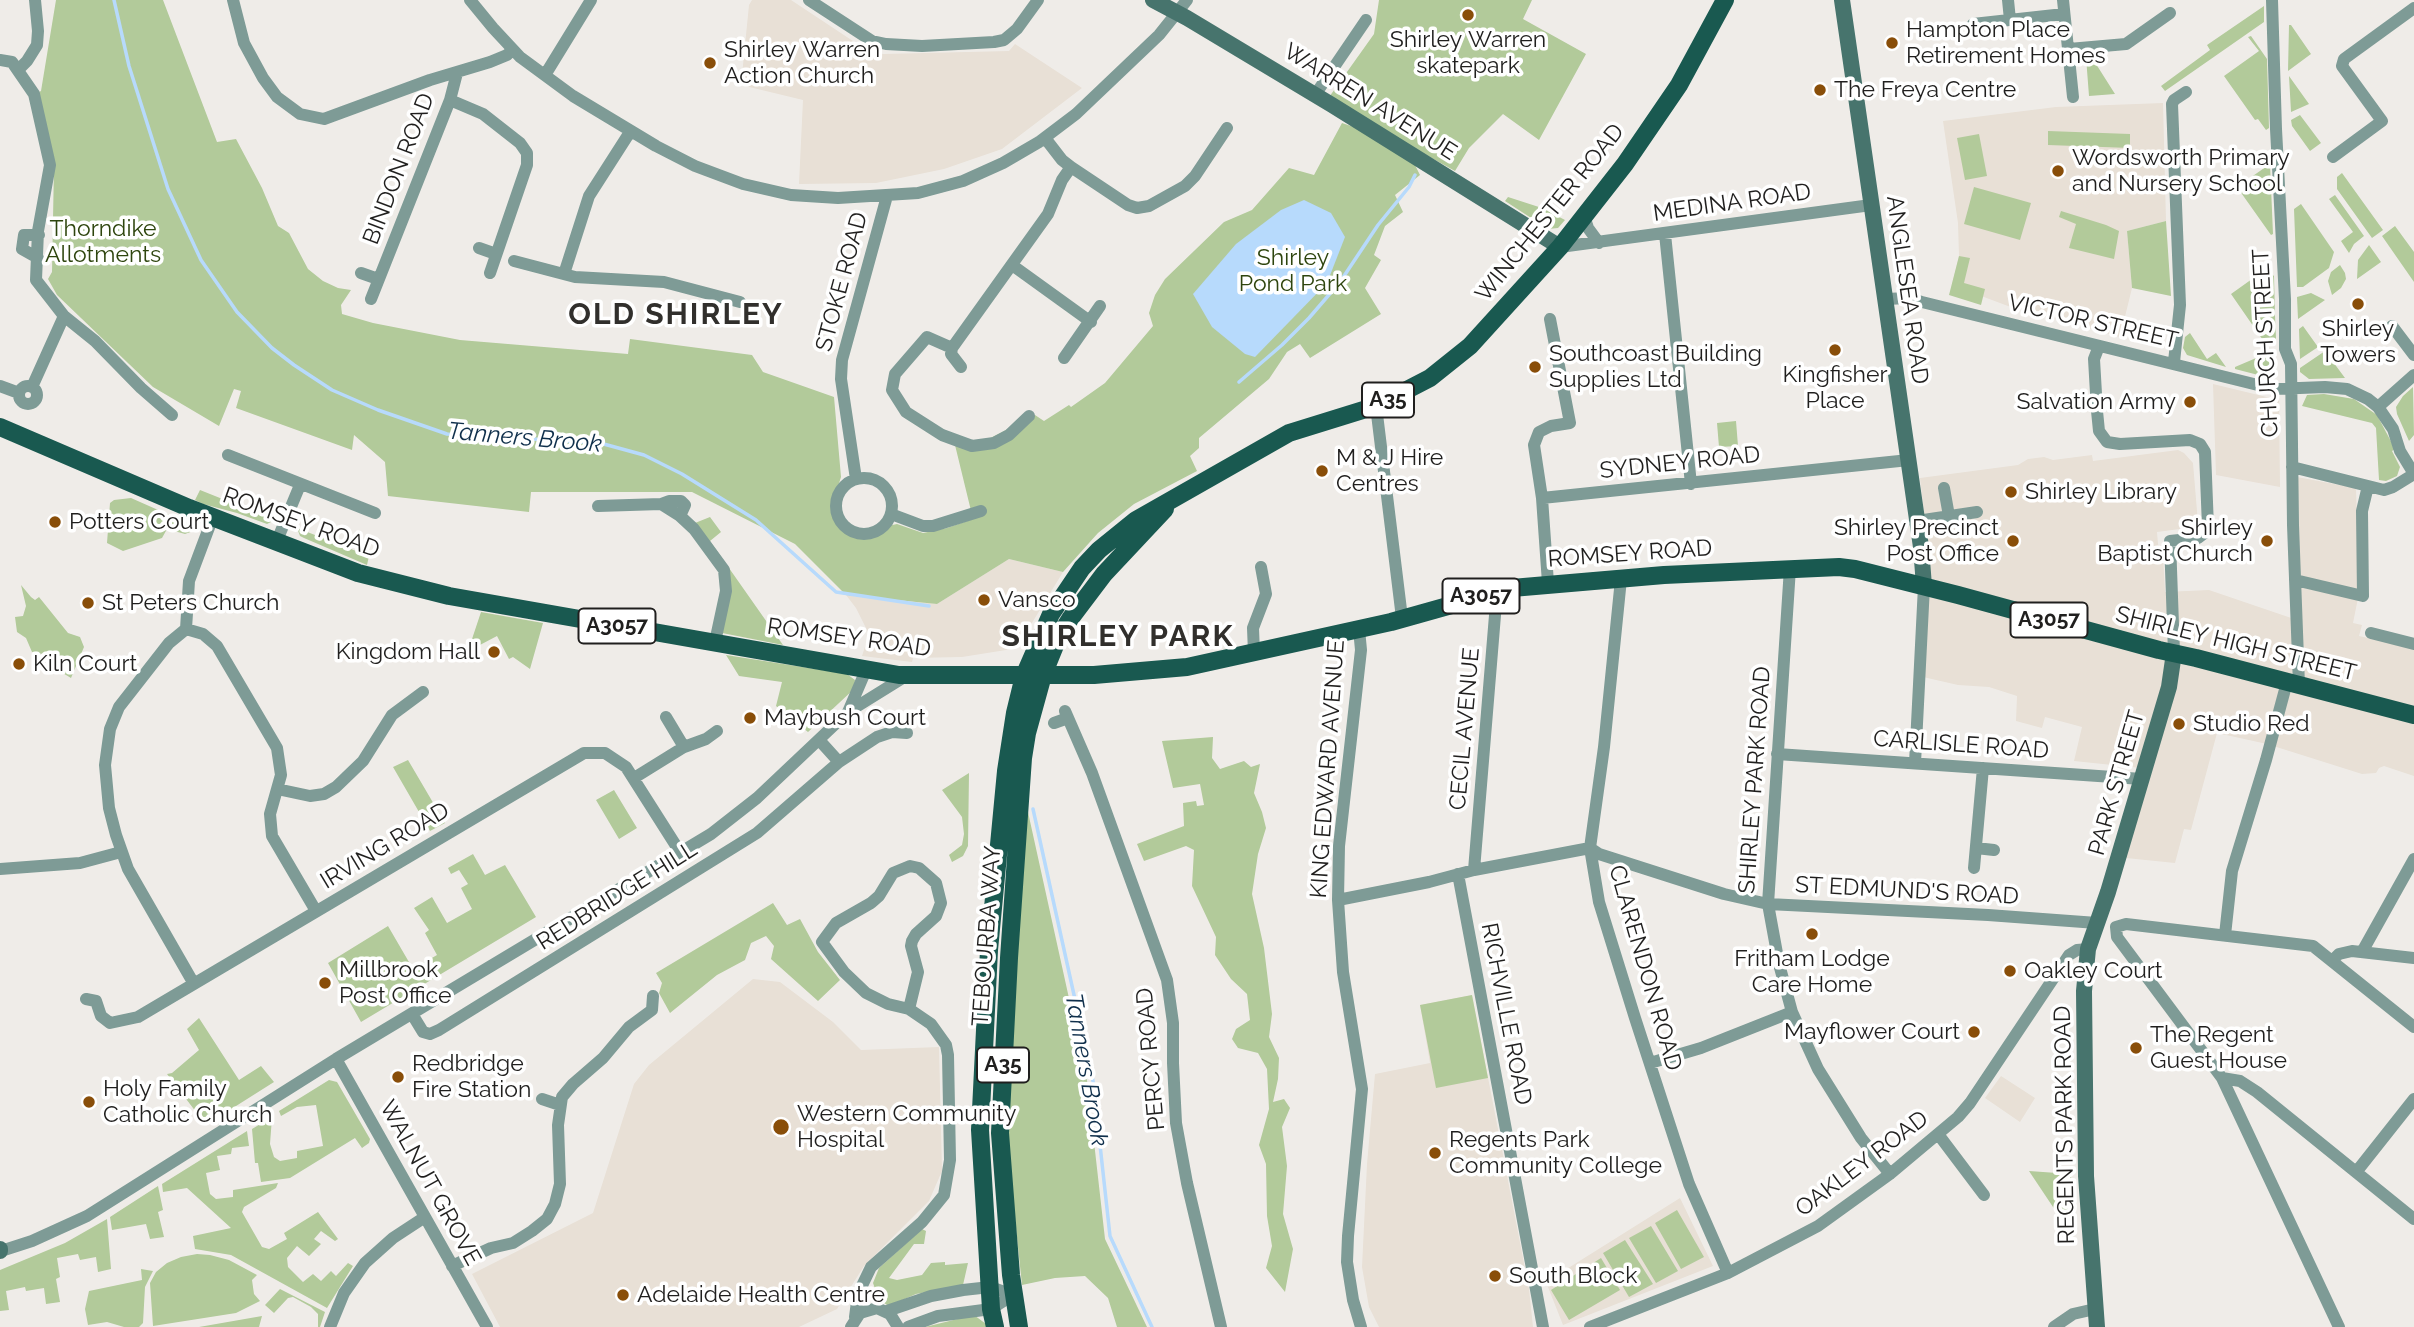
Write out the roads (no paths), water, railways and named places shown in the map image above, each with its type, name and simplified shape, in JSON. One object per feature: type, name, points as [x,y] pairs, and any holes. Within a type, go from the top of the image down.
[{"type":"main road","name":"WINCHESTER ROAD","points":[[1024,676],[1051,614],[1082,568],[1099,550],[1136,520],[1289,433],[1376,412],[1430,378],[1470,346],[1560,247],[1625,164],[1679,85],[1724,0]]},
{"type":"main road","name":"ROMSEY ROAD","points":[[0,427],[276,543],[358,573],[449,596],[906,676],[1138,673],[1187,667],[1359,629],[1497,591],[1548,583],[1839,567],[1924,586]]},
{"type":"main road","name":"WINCHESTER ROAD","points":[[1043,675],[1058,638],[1083,599],[1176,496]]},
{"type":"main road","name":"SHIRLEY HIGH STREET","points":[[1924,586],[2414,715]]},
{"type":"main road","name":"TEBOURBA WAY","points":[[1019,1327],[1013,1295],[1000,1133],[1023,758],[1043,675]]},
{"type":"main road","name":"TEBOURBA WAY","points":[[995,1327],[980,1130],[989,950],[1008,751],[1024,676]]},
{"type":"street","points":[[18,71],[37,45],[35,0]]},
{"type":"street","points":[[233,0],[244,43],[262,78],[277,97],[300,114],[324,119],[501,58],[512,50]]},
{"type":"street","points":[[470,0],[512,50],[630,132],[695,166],[743,184],[767,191],[816,197],[918,193],[963,181],[1003,163],[1045,138],[1094,97],[1159,36],[1182,6]]},
{"type":"street","points":[[545,75],[592,0]]},
{"type":"street","points":[[809,0],[872,41],[922,46],[1004,40],[1017,29],[1038,0]]},
{"type":"street","name":"WARREN AVENUE","points":[[1153,0],[1182,6],[1315,95],[1560,247]]},
{"type":"street","name":"ANGLESEA ROAD","points":[[1842,0],[1909,460],[1924,586]]},
{"type":"street","points":[[2008,0],[2010,20]]},
{"type":"street","points":[[2063,0],[2073,97]]},
{"type":"street","name":"CHURCH STREET","points":[[2225,935],[2232,871],[2293,683],[2295,580],[2291,364],[2285,349],[2272,0]]},
{"type":"street","points":[[2333,157],[2382,121],[2342,66],[2344,58],[2414,8]]},
{"type":"street","points":[[2069,49],[2126,44],[2170,13]]},
{"type":"street","points":[[1973,24],[2064,14]]},
{"type":"street","points":[[1315,95],[1366,20]]},
{"type":"street","points":[[0,60],[12,62],[34,94],[50,164],[39,235],[24,234],[22,249],[38,258],[36,280],[64,316],[95,341],[172,415]]},
{"type":"street","name":"BINDON ROAD","points":[[371,299],[450,100],[457,73]]},
{"type":"street","points":[[2174,362],[2180,305],[2172,104],[2186,92]]},
{"type":"street","points":[[450,100],[483,114],[520,143],[527,153],[527,165],[490,273]]},
{"type":"street","points":[[1045,138],[1071,167],[1128,205],[1143,208],[1185,187],[1227,128]]},
{"type":"street","points":[[564,274],[589,196],[630,132]]},
{"type":"street","points":[[961,367],[951,354],[952,348],[1048,214],[1062,180],[1071,167]]},
{"type":"street","name":"STOKE ROAD","points":[[856,480],[841,379],[844,349],[887,196]]},
{"type":"street","name":"MEDINA ROAD","points":[[1560,247],[1871,205]]},
{"type":"street","points":[[1584,216],[1588,228],[1599,243]]},
{"type":"street","points":[[1665,234],[1692,484]]},
{"type":"street","points":[[479,248],[496,254]]},
{"type":"street","points":[[514,261],[564,274],[664,282],[740,302]]},
{"type":"street","points":[[1012,265],[1091,322]]},
{"type":"street","name":"BINDON ROAD","points":[[361,273],[378,279]]},
{"type":"street","name":"VICTOR STREET","points":[[1886,299],[1908,298],[2274,389],[2347,389],[2378,407]]},
{"type":"street","points":[[1063,358],[1100,306]]},
{"type":"street","points":[[0,386],[19,393],[23,403],[32,404],[37,396],[32,387],[64,316]]},
{"type":"street","points":[[1548,583],[1542,498],[1534,445],[1539,432],[1552,426],[1570,423],[1550,319]]},
{"type":"street","points":[[2392,326],[2414,355]]},
{"type":"street","points":[[952,348],[927,337],[895,373],[892,390],[906,412],[942,435],[972,446],[994,443],[1009,435],[1029,416]]},
{"type":"street","points":[[2099,346],[2094,359],[2097,411],[2099,431],[2107,442],[2120,444],[2190,440],[2200,444],[2205,452],[2206,533],[2198,538],[2170,541],[2174,653]]},
{"type":"street","points":[[2292,467],[2384,489],[2393,487],[2414,474],[2400,451],[2393,429],[2378,407],[2414,375]]},
{"type":"street","points":[[1376,412],[1402,618]]},
{"type":"street","points":[[228,455],[374,513]]},
{"type":"street","name":"SYDNEY ROAD","points":[[1542,498],[1909,460]]},
{"type":"street","points":[[871,479],[885,488],[890,496],[891,514],[875,532],[853,532],[844,526],[836,513],[837,496],[848,483],[856,480],[871,479]]},
{"type":"street","points":[[276,543],[300,485]]},
{"type":"street","points":[[2295,580],[2363,596],[2362,511],[2368,486]]},
{"type":"street","points":[[1944,488],[1949,516]]},
{"type":"street","points":[[598,506],[662,505],[694,529],[724,570],[726,591],[715,642]]},
{"type":"street","points":[[891,514],[913,523],[933,526],[981,511]]},
{"type":"street","points":[[1917,520],[1977,512]]},
{"type":"street","points":[[194,984],[139,891],[121,852],[106,789],[106,753],[110,729],[119,707],[169,643],[187,629],[189,581],[213,517]]},
{"type":"street","points":[[1254,653],[1254,628],[1266,594],[1261,567]]},
{"type":"street","name":"SHIRLEY PARK ROAD","points":[[1790,568],[1768,904],[1779,964],[1792,1012],[1818,1069],[1861,1138],[1890,1174]]},
{"type":"street","name":"CLARENDON ROAD","points":[[1621,579],[1604,747],[1590,848],[1599,902],[1689,1184],[1728,1273]]},
{"type":"street","points":[[1915,763],[1924,586]]},
{"type":"street","name":"CECIL AVENUE","points":[[1474,870],[1497,591]]},
{"type":"street","points":[[187,629],[203,634],[217,646],[273,739],[281,767],[270,814],[271,836],[316,911]]},
{"type":"street","name":"KING EDWARD AVENUE","points":[[1359,629],[1361,650],[1339,846],[1338,900],[1343,972],[1362,1089],[1347,1262],[1353,1300],[1362,1327]]},
{"type":"street","points":[[2371,634],[2414,644]]},
{"type":"street","name":"PARK STREET","points":[[2097,923],[2112,882],[2171,679],[2174,653]]},
{"type":"street","name":"REDBRIDGE HILL","points":[[848,712],[866,670]]},
{"type":"street","name":"REDBRIDGE HILL","points":[[0,1250],[32,1241],[87,1216],[336,1059],[680,852],[735,817],[820,741],[848,712],[906,676]]},
{"type":"street","points":[[278,789],[310,796],[325,793],[336,786],[363,761],[392,715],[423,692]]},
{"type":"street","name":"PERCY ROAD","points":[[1054,723],[1067,714],[1092,773],[1167,980],[1173,1023],[1172,1063],[1176,1123],[1186,1181],[1221,1327]]},
{"type":"street","points":[[666,717],[684,747]]},
{"type":"street","points":[[634,778],[684,747],[706,739],[717,731]]},
{"type":"street","name":"REDBRIDGE HILL","points":[[412,1014],[423,1032],[430,1034],[439,1030],[757,833],[839,762],[877,737],[892,732],[907,733]]},
{"type":"street","points":[[820,741],[839,762]]},
{"type":"street","name":"IRVING ROAD","points":[[86,999],[96,1001],[103,1019],[115,1023],[138,1017],[577,756],[598,751],[612,755],[626,767],[680,852]]},
{"type":"street","name":"CARLISLE ROAD","points":[[1777,754],[2142,779]]},
{"type":"street","points":[[1974,868],[1983,768]]},
{"type":"street","points":[[1338,900],[1590,848]]},
{"type":"street","name":"ST EDMUND'S ROAD","points":[[1590,848],[1599,854],[1724,894],[1768,904],[1946,912],[2097,923]]},
{"type":"street","points":[[1976,848],[1994,850]]},
{"type":"street","points":[[0,869],[80,863],[121,852]]},
{"type":"street","points":[[2362,952],[2414,859]]},
{"type":"street","points":[[853,1322],[858,1294],[871,1267],[934,1209],[944,1195],[950,1160],[948,1055],[946,1045],[931,1024],[909,1009],[888,1004],[866,993],[844,972],[822,942],[836,923],[879,896],[893,873],[909,866],[919,868],[931,878],[939,890],[942,904],[936,916],[912,941],[918,972],[909,1009]]},
{"type":"street","name":"RICHVILLE ROAD","points":[[1458,874],[1542,1327]]},
{"type":"street","name":"REGENTS PARK ROAD","points":[[2097,923],[2088,949],[2084,991],[2085,1151],[2097,1327]]},
{"type":"street","points":[[2339,1327],[2222,1078],[2117,937],[2116,927],[2126,924],[2313,946],[2414,1027]]},
{"type":"street","name":"OAKLEY ROAD","points":[[1590,1327],[1728,1273],[1818,1226],[1890,1174],[1970,1103],[2069,955],[2077,950],[2088,949]]},
{"type":"street","points":[[2338,964],[2339,954],[2344,952],[2414,958]]},
{"type":"street","points":[[452,1266],[491,1248],[513,1243],[547,1219],[555,1204],[560,1184],[558,1125],[562,1097],[603,1058],[629,1027],[652,1010],[653,996]]},
{"type":"street","points":[[1650,1063],[1701,1048],[1792,1012]]},
{"type":"street","name":"WALNUT GROVE","points":[[336,1059],[487,1327]]},
{"type":"street","points":[[2222,1078],[2239,1081],[2258,1092],[2414,1219]]},
{"type":"street","points":[[2357,1171],[2414,1098]]},
{"type":"street","points":[[542,1099],[560,1105]]},
{"type":"street","points":[[1938,1134],[1984,1195]]},
{"type":"street","points":[[330,1327],[344,1293],[365,1263],[393,1238],[425,1217]]},
{"type":"street","points":[[864,1282],[882,1309],[894,1317],[898,1327]]},
{"type":"street","points":[[853,1322],[865,1310],[882,1309],[930,1296],[990,1287],[1013,1295]]},
{"type":"street","points":[[908,1327],[937,1316],[992,1309],[1013,1295]]},
{"type":"street","points":[[2054,1327],[2073,1314],[2095,1309]]},
{"type":"water","points":[[1304,200],[1331,213],[1345,237],[1327,283],[1255,357],[1245,354],[1212,327],[1193,294],[1236,244],[1281,210]]},
{"type":"waterway","name":"Tanners Brook","points":[[114,0],[129,66],[168,189],[201,260],[237,312],[272,348],[294,365],[332,390],[378,410],[447,434],[600,443],[644,455],[682,474],[756,520],[836,592],[929,606]]},
{"type":"waterway","points":[[1239,382],[1282,345],[1340,282],[1415,175]]},
{"type":"waterway","name":"Tanners Brook","points":[[1033,809],[1093,1081],[1110,1236],[1152,1327]]},
{"type":"place","name":"Shirley Warren skatepark","points":[[1468,15]]},
{"type":"place","name":"Hampton Place Retirement Homes","points":[[1892,43]]},
{"type":"place","name":"Shirley Warren Action Church","points":[[710,63]]},
{"type":"place","name":"The Freya Centre","points":[[1820,90]]},
{"type":"place","name":"Wordsworth Primary and Nursery School","points":[[2058,171]]},
{"type":"place","name":"Shirley Towers","points":[[2358,304]]},
{"type":"place","name":"Kingfisher Place","points":[[1835,350]]},
{"type":"place","name":"Southcoast Building Supplies Ltd","points":[[1535,367]]},
{"type":"place","name":"Salvation Army","points":[[2190,402]]},
{"type":"place","name":"M & J Hire Centres","points":[[1322,471]]},
{"type":"place","name":"Shirley Library","points":[[2011,492]]},
{"type":"place","name":"Potters Court","points":[[55,522]]},
{"type":"place","name":"Shirley Precinct Post Office","points":[[2013,541]]},
{"type":"place","name":"Shirley Baptist Church","points":[[2267,541]]},
{"type":"place","name":"Vansco","points":[[984,600]]},
{"type":"place","name":"St Peters Church","points":[[88,603]]},
{"type":"place","name":"Kingdom Hall","points":[[494,652]]},
{"type":"place","name":"Kiln Court","points":[[19,664]]},
{"type":"place","name":"Maybush Court","points":[[750,718]]},
{"type":"place","name":"Studio Red","points":[[2179,724]]},
{"type":"place","name":"Fritham Lodge Care Home","points":[[1812,934]]},
{"type":"place","name":"Oakley Court","points":[[2010,971]]},
{"type":"place","name":"Millbrook Post Office","points":[[325,983]]},
{"type":"place","name":"Mayflower Court","points":[[1974,1032]]},
{"type":"place","name":"The Regent Guest House","points":[[2136,1048]]},
{"type":"place","name":"Redbridge Fire Station","points":[[398,1077]]},
{"type":"place","name":"Holy Family Catholic Church","points":[[89,1102]]},
{"type":"place","name":"Western Community Hospital","points":[[781,1127]]},
{"type":"place","name":"Regents Park Community College","points":[[1435,1153]]},
{"type":"place","name":"South Block","points":[[1495,1276]]},
{"type":"place","name":"Adelaide Health Centre","points":[[623,1295]]},
{"type":"district","name":"OLD SHIRLEY","points":[[676,315]]},
{"type":"district","name":"SHIRLEY PARK","points":[[1118,637]]},
{"type":"park label","name":"Thorndike Allotments","points":[[103,242]]},
{"type":"park label","name":"Shirley Pond Park","points":[[1293,271]]}]
